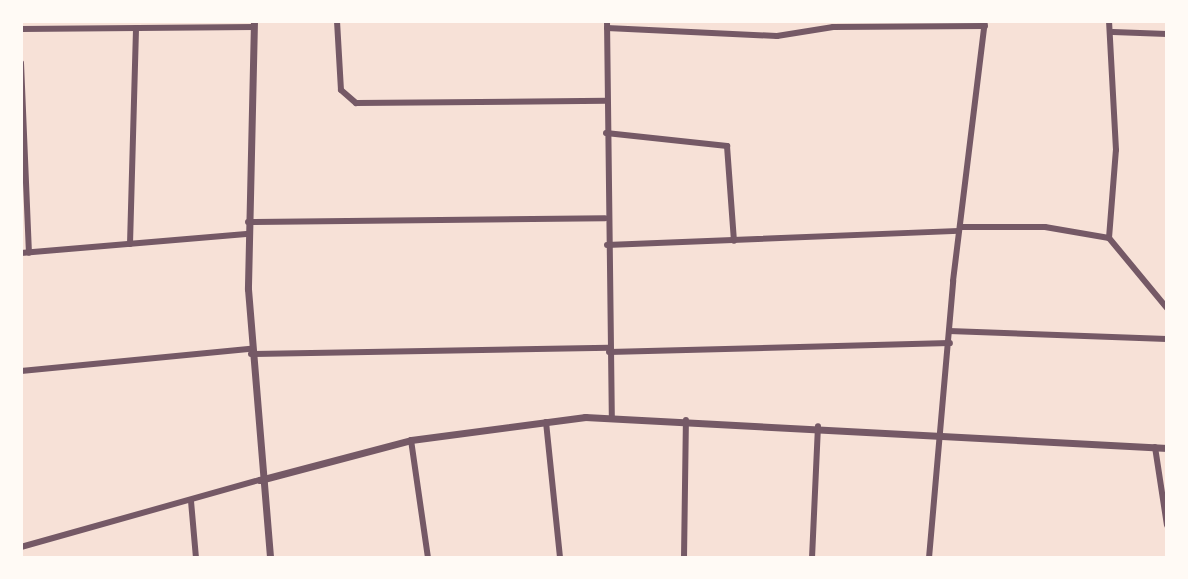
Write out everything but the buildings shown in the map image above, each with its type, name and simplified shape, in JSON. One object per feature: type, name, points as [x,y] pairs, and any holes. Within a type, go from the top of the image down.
[{"type":"street","points":[[337,21],[341,90],[356,103],[607,101]]},
{"type":"street","points":[[1109,238],[1115,204],[1113,32],[1110,21]]},
{"type":"street","points":[[612,416],[606,218],[607,24],[777,36],[833,27],[985,23],[959,229],[943,433],[929,558]]},
{"type":"street","points":[[21,29],[254,24],[248,222],[251,351],[260,480],[270,558]]},
{"type":"street","points":[[130,244],[136,28]]},
{"type":"street","points":[[1113,32],[1167,34]]},
{"type":"street","points":[[21,63],[25,253],[248,234]]},
{"type":"street","points":[[607,132],[727,146],[734,241]]},
{"type":"street","points":[[248,222],[606,218]]},
{"type":"street","points":[[607,246],[1045,227],[1109,238],[1167,308]]},
{"type":"street","points":[[949,331],[1167,339]]},
{"type":"street","points":[[21,371],[251,351],[609,350],[950,343]]},
{"type":"street","points":[[21,547],[411,440],[612,416],[1167,448]]},
{"type":"street","points":[[684,558],[686,419]]},
{"type":"street","points":[[546,422],[560,558]]},
{"type":"street","points":[[812,558],[818,426]]},
{"type":"street","points":[[411,440],[428,558]]},
{"type":"street","points":[[1155,447],[1167,525]]},
{"type":"street","points":[[191,501],[196,558]]}]
